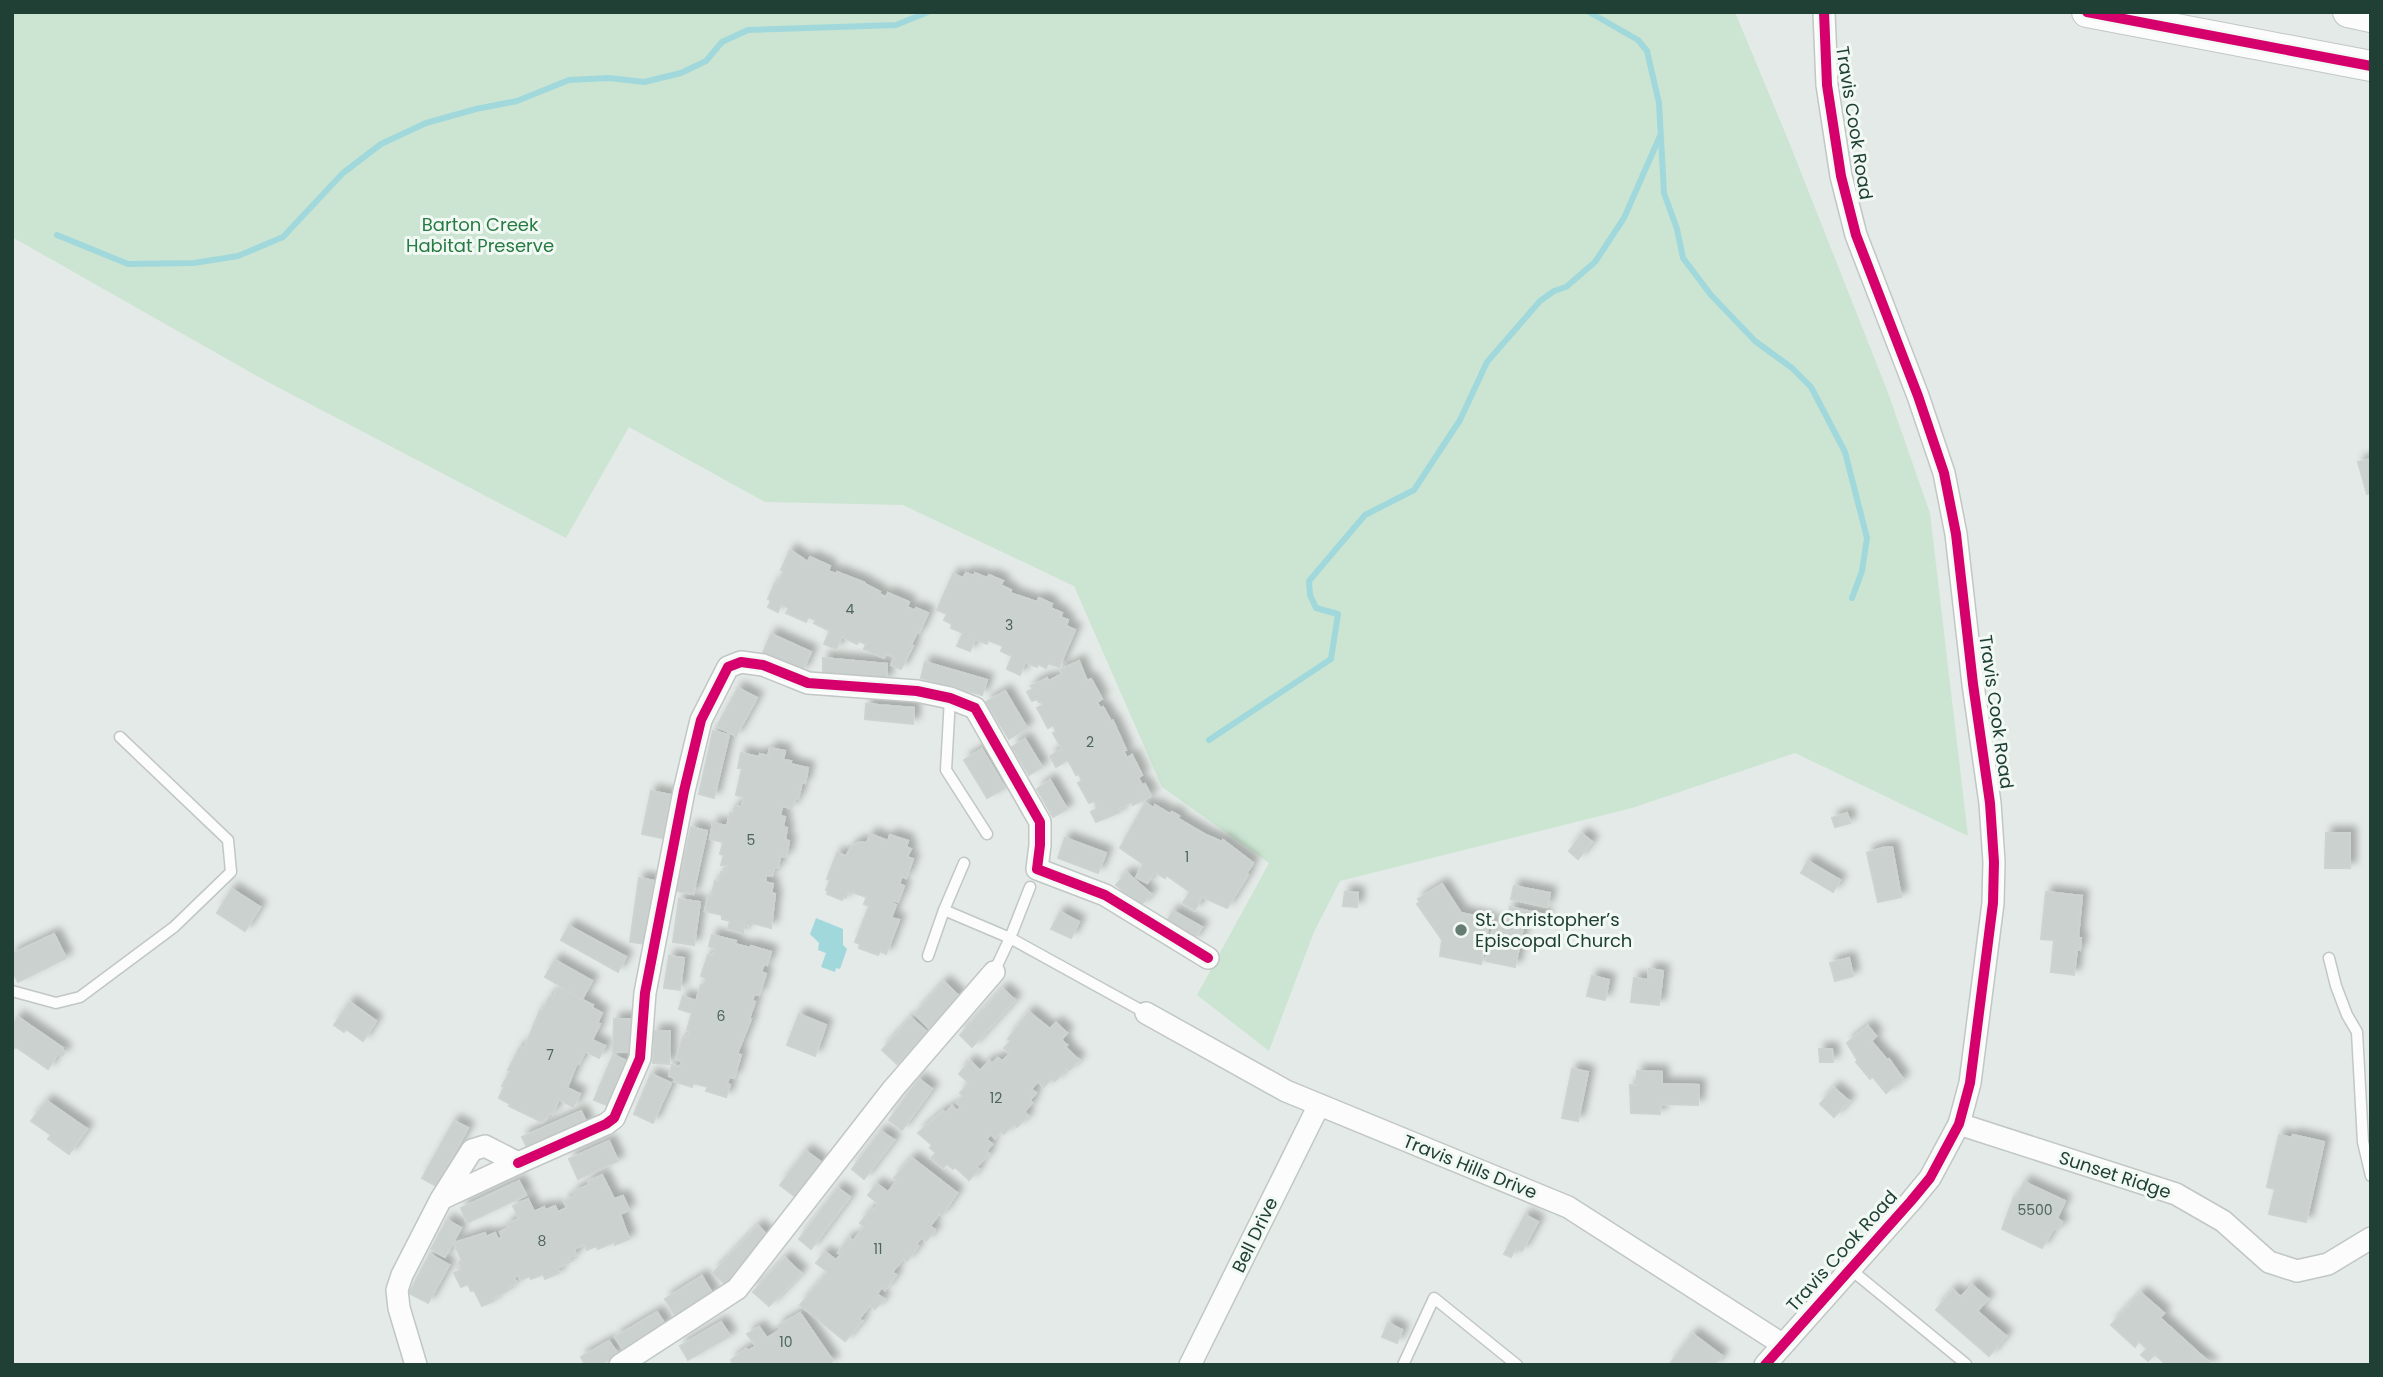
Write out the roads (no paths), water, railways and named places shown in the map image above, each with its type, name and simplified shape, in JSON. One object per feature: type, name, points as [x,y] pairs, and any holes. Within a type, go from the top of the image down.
[{"type":"main road","points":[[2087,12],[2371,66]]},
{"type":"main road","points":[[2348,12],[2371,16]]},
{"type":"street","name":"Travis Cook Road","points":[[1765,1365],[1930,1178],[1959,1124],[1970,1083],[1993,903],[1994,862],[1990,803],[1956,534],[1944,473],[1918,396],[1856,235],[1840,176],[1827,85],[1824,12]]},
{"type":"street","points":[[441,1199],[614,1118],[640,1058],[645,993],[701,720],[729,667],[741,662],[763,665],[808,683],[917,691],[950,698],[975,708],[1040,822],[1034,878],[1105,895],[1208,958]]},
{"type":"street","points":[[620,1365],[737,1289],[893,1089],[994,972]]},
{"type":"street","name":"Travis Hills Drive","points":[[1146,1013],[1286,1091],[1568,1207],[1782,1344]]},
{"type":"street","name":"Bell Drive","points":[[1190,1365],[1320,1105]]},
{"type":"street","name":"Sunset Ridge","points":[[1959,1124],[2176,1194],[2223,1221],[2269,1262],[2297,1271],[2328,1264],[2371,1238]]},
{"type":"street","points":[[416,1365],[399,1308],[397,1290],[402,1275],[441,1199],[472,1150],[485,1146],[518,1163]]},
{"type":"lane","points":[[950,698],[946,769],[987,834]]},
{"type":"lane","points":[[12,991],[57,1003],[80,997],[174,927],[231,872],[228,840],[120,737]]},
{"type":"lane","points":[[928,956],[964,863]]},
{"type":"lane","points":[[994,972],[1034,878]]},
{"type":"lane","points":[[944,910],[1010,938],[1146,1013]]},
{"type":"lane","points":[[2329,958],[2347,1015],[2357,1031],[2363,1142],[2371,1176]]},
{"type":"lane","points":[[1850,1269],[1966,1364]]},
{"type":"lane","points":[[1403,1365],[1434,1298],[1517,1365]]},
{"type":"water","points":[[816,918],[843,929],[843,945],[847,949],[840,969],[836,968],[835,972],[821,967],[826,953],[818,950],[819,943],[810,934]]},
{"type":"waterway","points":[[57,235],[128,264],[194,263],[238,256],[283,237],[343,173],[381,144],[426,123],[517,101],[569,80],[609,78],[644,82],[681,73],[706,61],[722,42],[748,30],[896,25],[928,12]]},
{"type":"waterway","points":[[1589,12],[1638,40],[1647,51],[1659,103],[1664,193],[1677,229],[1683,258],[1711,295],[1755,341],[1792,368],[1811,387],[1845,452],[1867,538],[1862,571],[1852,598]]},
{"type":"waterway","points":[[1209,740],[1331,659],[1338,614],[1316,608],[1310,595],[1309,581],[1365,515],[1414,490],[1460,420],[1487,362],[1540,301],[1554,291],[1566,287],[1595,262],[1624,218],[1660,136]]},
{"type":"place","name":"St. Christopher’s Episcopal Church","points":[[1461,930]]},
{"type":"park label","name":"Barton Creek Habitat Preserve","points":[[480,235]]}]
